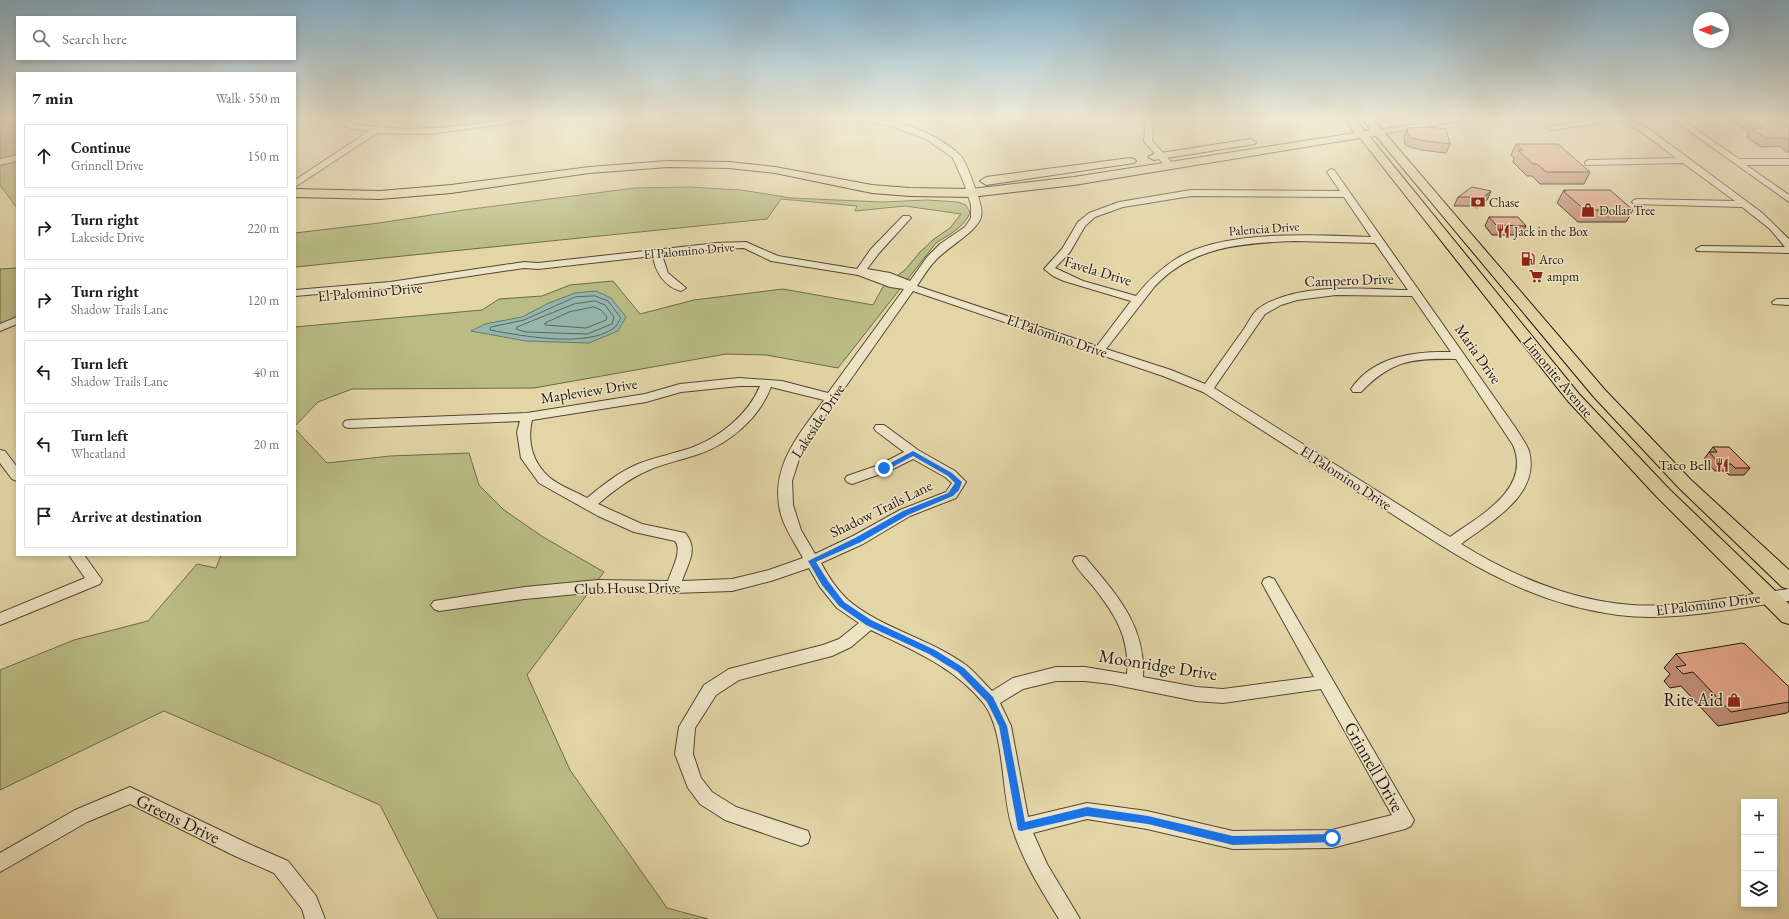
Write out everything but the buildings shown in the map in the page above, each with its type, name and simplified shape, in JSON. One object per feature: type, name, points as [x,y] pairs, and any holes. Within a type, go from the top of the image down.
[{"type":"main road","points":[[970,188],[1133,161]]},
{"type":"main road","points":[[296,193],[380,195],[451,189],[589,170],[668,164],[729,165],[775,170],[872,189],[910,192],[970,188],[1024,188],[1196,161]]},
{"type":"main road","name":"Limonite Avenue","points":[[1393,161],[1545,364],[1573,397],[1663,493],[1789,616]]},
{"type":"main road","name":"Limonite Avenue","points":[[1397,161],[1599,393],[1685,484],[1789,582]]},
{"type":"street","points":[[296,183],[330,161]]},
{"type":"street","name":"Lakeside Drive","points":[[959,161],[976,205],[976,218],[969,229],[938,251],[797,446],[785,481],[786,505],[789,518],[812,561],[825,583],[842,604],[868,622],[932,652],[961,670],[990,700],[1003,726],[1021,827],[1040,871],[1070,919]]},
{"type":"street","points":[[1166,161],[1170,166]]},
{"type":"street","points":[[1589,163],[1657,161]]},
{"type":"street","points":[[1686,161],[1770,224],[1789,245]]},
{"type":"street","points":[[1738,162],[1789,162]]},
{"type":"street","points":[[1738,162],[1789,199]]},
{"type":"street","name":"Maria Drive","points":[[1331,172],[1460,356],[1518,442],[1523,454],[1524,467],[1517,488],[1511,496],[1497,510],[1450,545]]},
{"type":"street","name":"Favela Drive","points":[[1139,300],[1055,274],[1049,269],[1066,250],[1082,224],[1092,215],[1122,204],[1191,194],[1346,194]]},
{"type":"street","points":[[1637,202],[1743,204]]},
{"type":"street","points":[[860,272],[875,251],[906,218]]},
{"type":"street","name":"Palencia Drive","points":[[1099,351],[1161,274],[1177,263],[1195,254],[1223,245],[1271,239],[1378,240]]},
{"type":"street","name":"El Palomino Drive","points":[[296,298],[389,292],[442,285],[525,270],[538,266],[657,252],[746,245],[775,259],[860,272],[881,277],[894,285],[911,287],[1166,373],[1207,390],[1450,545],[1491,570],[1520,584],[1568,599],[1605,607],[1644,611],[1668,611],[1789,595]]},
{"type":"street","points":[[1701,249],[1789,250]]},
{"type":"street","points":[[657,252],[660,269],[668,280],[681,288]]},
{"type":"street","name":"El Palomino Drive","points":[[296,293],[441,279],[524,265],[538,266]]},
{"type":"street","name":"Campero Drive","points":[[1207,390],[1261,312],[1269,306],[1280,301],[1310,294],[1416,293]]},
{"type":"street","points":[[1776,302],[1789,302]]},
{"type":"street","points":[[0,328],[16,320]]},
{"type":"street","points":[[1357,389],[1382,367],[1395,362],[1422,356],[1460,356]]},
{"type":"street","name":"Mapleview Drive","points":[[349,424],[527,417],[646,398],[693,385],[739,382],[782,385],[832,398]]},
{"type":"street","points":[[588,505],[615,484],[636,471],[702,448],[730,431],[752,410],[765,390],[767,383]]},
{"type":"street","points":[[527,417],[523,432],[527,458],[544,480],[603,513],[639,528],[680,537],[685,543],[685,552],[674,587]]},
{"type":"street","name":"Shadow Trails Lane","points":[[812,561],[858,540],[905,513],[951,495],[956,489],[959,482],[950,474],[913,453],[880,428]]},
{"type":"street","points":[[852,480],[884,468],[913,453]]},
{"type":"street","points":[[0,454],[16,475]]},
{"type":"street","points":[[0,619],[95,580],[77,556]]},
{"type":"street","name":"Club House Drive","points":[[439,605],[525,593],[598,586],[674,587],[732,585],[771,576],[812,561]]},
{"type":"street","points":[[1080,561],[1122,616],[1133,640],[1136,667],[1135,681]]},
{"type":"street","name":"Grinnell Drive","points":[[1021,827],[1087,811],[1148,820],[1233,840],[1317,839],[1332,838],[1405,820],[1269,583]]},
{"type":"street","points":[[801,838],[731,814],[706,798],[694,782],[684,754],[687,727],[710,690],[735,674],[826,651],[845,644],[860,632],[868,622]]},
{"type":"street","name":"Moonridge Drive","points":[[990,700],[1019,683],[1056,674],[1085,674],[1135,681],[1190,693],[1223,696],[1325,682]]},
{"type":"street","name":"Greens Drive","points":[[0,863],[81,816],[130,795],[242,850],[282,867],[309,903],[315,919]]},
{"type":"green space","points":[[0,161],[16,161],[16,207],[0,185]]},
{"type":"green space","points":[[689,187],[741,190],[791,198],[882,202],[927,200],[958,202],[966,205],[970,213],[960,227],[936,243],[838,368],[766,355],[726,354],[534,388],[352,389],[318,402],[296,425],[296,327],[482,310],[499,299],[542,296],[570,285],[613,281],[640,314],[694,300],[783,289],[873,305],[884,285],[905,270],[920,252],[934,239],[950,228],[961,214],[905,206],[855,211],[857,206],[781,199],[767,219],[296,267],[296,233],[635,188]]},
{"type":"green space","points":[[16,268],[16,325],[0,322],[0,269]]},
{"type":"green space","points":[[296,430],[327,463],[390,456],[469,453],[479,485],[504,510],[543,537],[604,572],[527,675],[570,770],[667,908],[708,919],[438,919],[380,805],[164,711],[0,790],[0,670],[74,640],[148,621],[197,564],[216,568],[221,556],[296,556]]},
{"type":"water","points":[[596,291],[611,298],[626,317],[618,331],[589,343],[526,341],[471,331],[485,324],[522,317],[549,303],[575,293]]},
{"type":"place","name":"Chase","points":[[1478,202]]},
{"type":"place","name":"Dollar Tree","points":[[1588,210]]},
{"type":"place","name":"Jack in the Box","points":[[1503,231]]},
{"type":"place","name":"Arco","points":[[1528,259]]},
{"type":"place","name":"ampm","points":[[1536,276]]},
{"type":"place","name":"Taco Bell","points":[[1722,465]]},
{"type":"place","name":"Rite Aid","points":[[1734,700]]},
{"type":"route","points":[[884,468],[913,453],[950,474],[959,482],[951,495],[905,513],[858,540],[812,561],[825,583],[842,604],[868,622],[932,652],[961,670],[990,700],[1003,726],[1021,827],[1087,811],[1148,820],[1233,840],[1332,838]]}]
